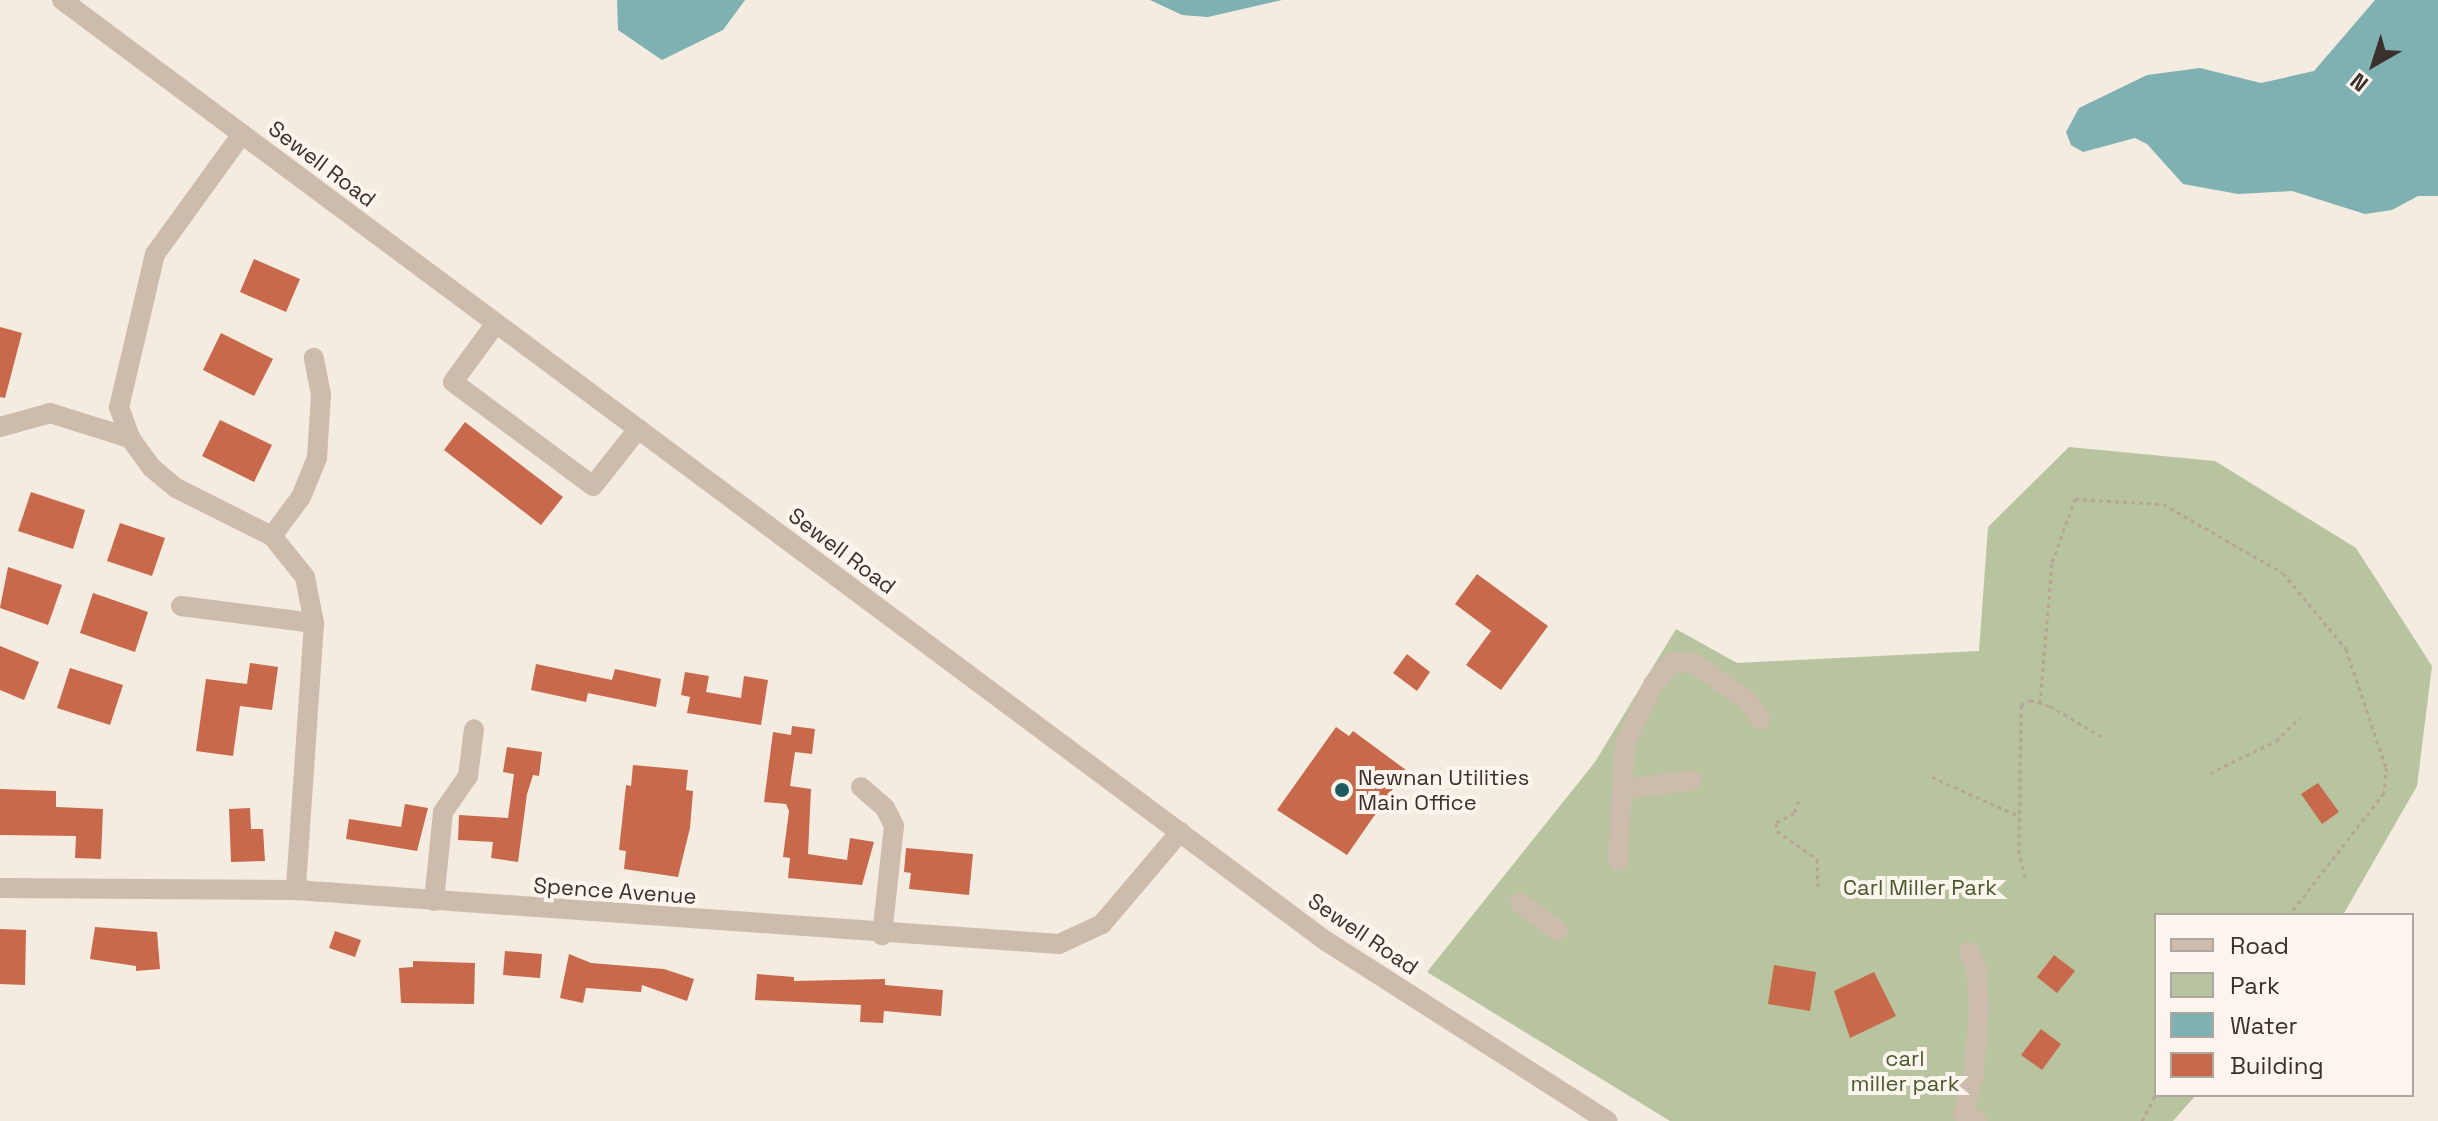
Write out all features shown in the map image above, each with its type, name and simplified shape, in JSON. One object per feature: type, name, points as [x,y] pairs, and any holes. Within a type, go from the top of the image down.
[{"type":"street","name":"Sewell Road","points":[[62,0],[1326,941],[1596,1118]]},
{"type":"street","points":[[242,134],[155,254],[119,407],[130,438],[176,488],[272,536],[305,577],[314,623],[296,890]]},
{"type":"street","points":[[496,323],[453,382],[593,486],[638,429]]},
{"type":"street","points":[[272,536],[301,497],[317,458],[321,395],[314,358]]},
{"type":"street","points":[[0,427],[50,413],[130,438]]},
{"type":"street","points":[[181,606],[314,623]]},
{"type":"street","points":[[1618,861],[1625,743],[1654,683],[1672,662],[1694,663],[1748,701],[1760,719]]},
{"type":"street","points":[[434,901],[443,812],[468,776],[474,729]]},
{"type":"street","points":[[1622,790],[1692,780]]},
{"type":"street","points":[[861,787],[885,808],[894,826],[882,935]]},
{"type":"street","name":"Spence Avenue","points":[[0,888],[296,890],[882,935],[1059,944],[1102,924],[1180,832]]},
{"type":"street","points":[[1520,903],[1558,931]]},
{"type":"street","points":[[1969,952],[1976,967],[1979,1007],[1974,1075],[1963,1113],[1977,1121]]},
{"type":"path","points":[[2040,703],[2052,562],[2075,499],[2163,504],[2283,573],[2346,649],[2386,767],[2384,793],[2291,913]]},
{"type":"path","points":[[2025,877],[2019,816],[2017,718],[2021,705],[2030,700],[2040,703],[2101,736]]},
{"type":"path","points":[[2210,773],[2276,741],[2299,718]]},
{"type":"path","points":[[1932,777],[2019,816]]},
{"type":"path","points":[[1799,801],[1794,813],[1776,823],[1777,831],[1817,859],[1818,889]]},
{"type":"path","points":[[2142,1121],[2154,1097]]},
{"type":"green space","name":"Carl Miller Park","points":[[2069,447],[2215,461],[2356,548],[2432,666],[2417,786],[2344,913],[2154,913],[2154,1097],[2194,1097],[2173,1121],[1670,1121],[1427,972],[1595,762],[1676,629],[1737,663],[1979,651],[1988,527]]},
{"type":"water","points":[[617,0],[745,0],[723,30],[662,60],[618,30]]},
{"type":"water","points":[[1150,0],[1282,0],[1208,17],[1182,15]]},
{"type":"water","points":[[2375,0],[2438,0],[2438,196],[2418,196],[2392,210],[2365,214],[2292,191],[2238,194],[2183,184],[2147,144],[2135,138],[2083,152],[2071,145],[2066,132],[2079,108],[2147,75],[2200,68],[2261,83],[2314,71]]},
{"type":"building","points":[[254,259],[300,279],[286,312],[240,292]]},
{"type":"building","points":[[0,327],[22,333],[5,398],[0,397]]},
{"type":"building","points":[[221,333],[273,359],[254,396],[203,370]]},
{"type":"building","points":[[220,420],[272,445],[254,482],[202,456]]},
{"type":"building","points":[[465,422],[563,497],[541,525],[444,450]]},
{"type":"building","points":[[31,492],[85,510],[73,549],[18,531]]},
{"type":"building","points":[[120,523],[165,538],[152,576],[107,561]]},
{"type":"building","points":[[8,567],[62,585],[48,625],[0,608]]},
{"type":"building","points":[[1477,574],[1548,626],[1501,690],[1466,665],[1491,631],[1455,604]]},
{"type":"building","points":[[93,593],[148,612],[135,652],[80,633]]},
{"type":"building","points":[[0,646],[39,662],[24,700],[0,690]]},
{"type":"building","points":[[1407,654],[1430,672],[1417,691],[1393,673]]},
{"type":"building","points":[[250,663],[278,667],[272,710],[240,706],[233,756],[196,751],[206,679],[247,684]]},
{"type":"building","points":[[536,664],[612,680],[615,669],[661,679],[656,707],[588,693],[586,702],[531,690]]},
{"type":"building","points":[[70,668],[123,685],[110,725],[57,708]]},
{"type":"building","points":[[685,672],[709,676],[706,692],[741,698],[744,676],[768,680],[761,725],[687,713],[690,697],[681,695]]},
{"type":"building","points":[[792,726],[815,729],[812,754],[795,752],[790,786],[811,789],[808,854],[847,860],[850,838],[874,842],[862,885],[788,878],[790,858],[783,857],[789,811],[786,804],[764,802],[773,732],[791,735]]},
{"type":"building","name":"Newnan Utilities Main Office","points":[[1336,727],[1349,736],[1353,731],[1406,770],[1347,855],[1277,810]]},
{"type":"building","points":[[507,747],[542,752],[539,776],[533,775],[527,794],[518,862],[491,858],[493,842],[458,840],[459,815],[508,818],[514,774],[503,772]]},
{"type":"building","points":[[633,765],[688,770],[686,790],[693,791],[690,828],[678,877],[624,869],[626,851],[619,850],[626,785],[631,786]]},
{"type":"building","points":[[2318,783],[2339,812],[2322,824],[2301,794]]},
{"type":"building","points":[[0,789],[56,791],[56,807],[103,809],[101,859],[75,858],[76,836],[0,835]]},
{"type":"building","points":[[405,804],[428,808],[417,851],[346,839],[349,819],[401,827]]},
{"type":"building","points":[[250,808],[251,829],[263,829],[265,861],[231,862],[229,809]]},
{"type":"building","points":[[906,848],[973,854],[969,895],[909,889],[911,873],[904,872]]},
{"type":"building","points":[[95,927],[157,932],[160,969],[136,971],[136,966],[90,959]]},
{"type":"building","points":[[0,929],[26,930],[25,985],[0,984]]},
{"type":"building","points":[[335,931],[361,940],[355,957],[329,948]]},
{"type":"building","points":[[505,951],[542,954],[540,978],[503,975]]},
{"type":"building","points":[[569,954],[591,963],[664,969],[694,979],[687,1001],[642,985],[641,992],[586,988],[583,1003],[560,998]]},
{"type":"building","points":[[2054,955],[2075,971],[2057,993],[2037,977]]},
{"type":"building","points":[[413,961],[475,963],[474,1004],[401,1003],[399,968],[413,967]]},
{"type":"building","points":[[1774,965],[1816,972],[1810,1011],[1768,1004]]},
{"type":"building","points":[[1874,972],[1896,1016],[1850,1038],[1834,991]]},
{"type":"building","points":[[757,974],[794,977],[794,981],[885,979],[885,985],[943,990],[941,1016],[884,1011],[883,1023],[860,1022],[861,1005],[755,1000]]},
{"type":"building","points":[[2041,1029],[2061,1044],[2042,1070],[2021,1055]]},
{"type":"place","name":"Newnan Utilities Main Office","points":[[1342,790]]},
{"type":"park label","name":"carl miller park","points":[[1905,1070]]}]
